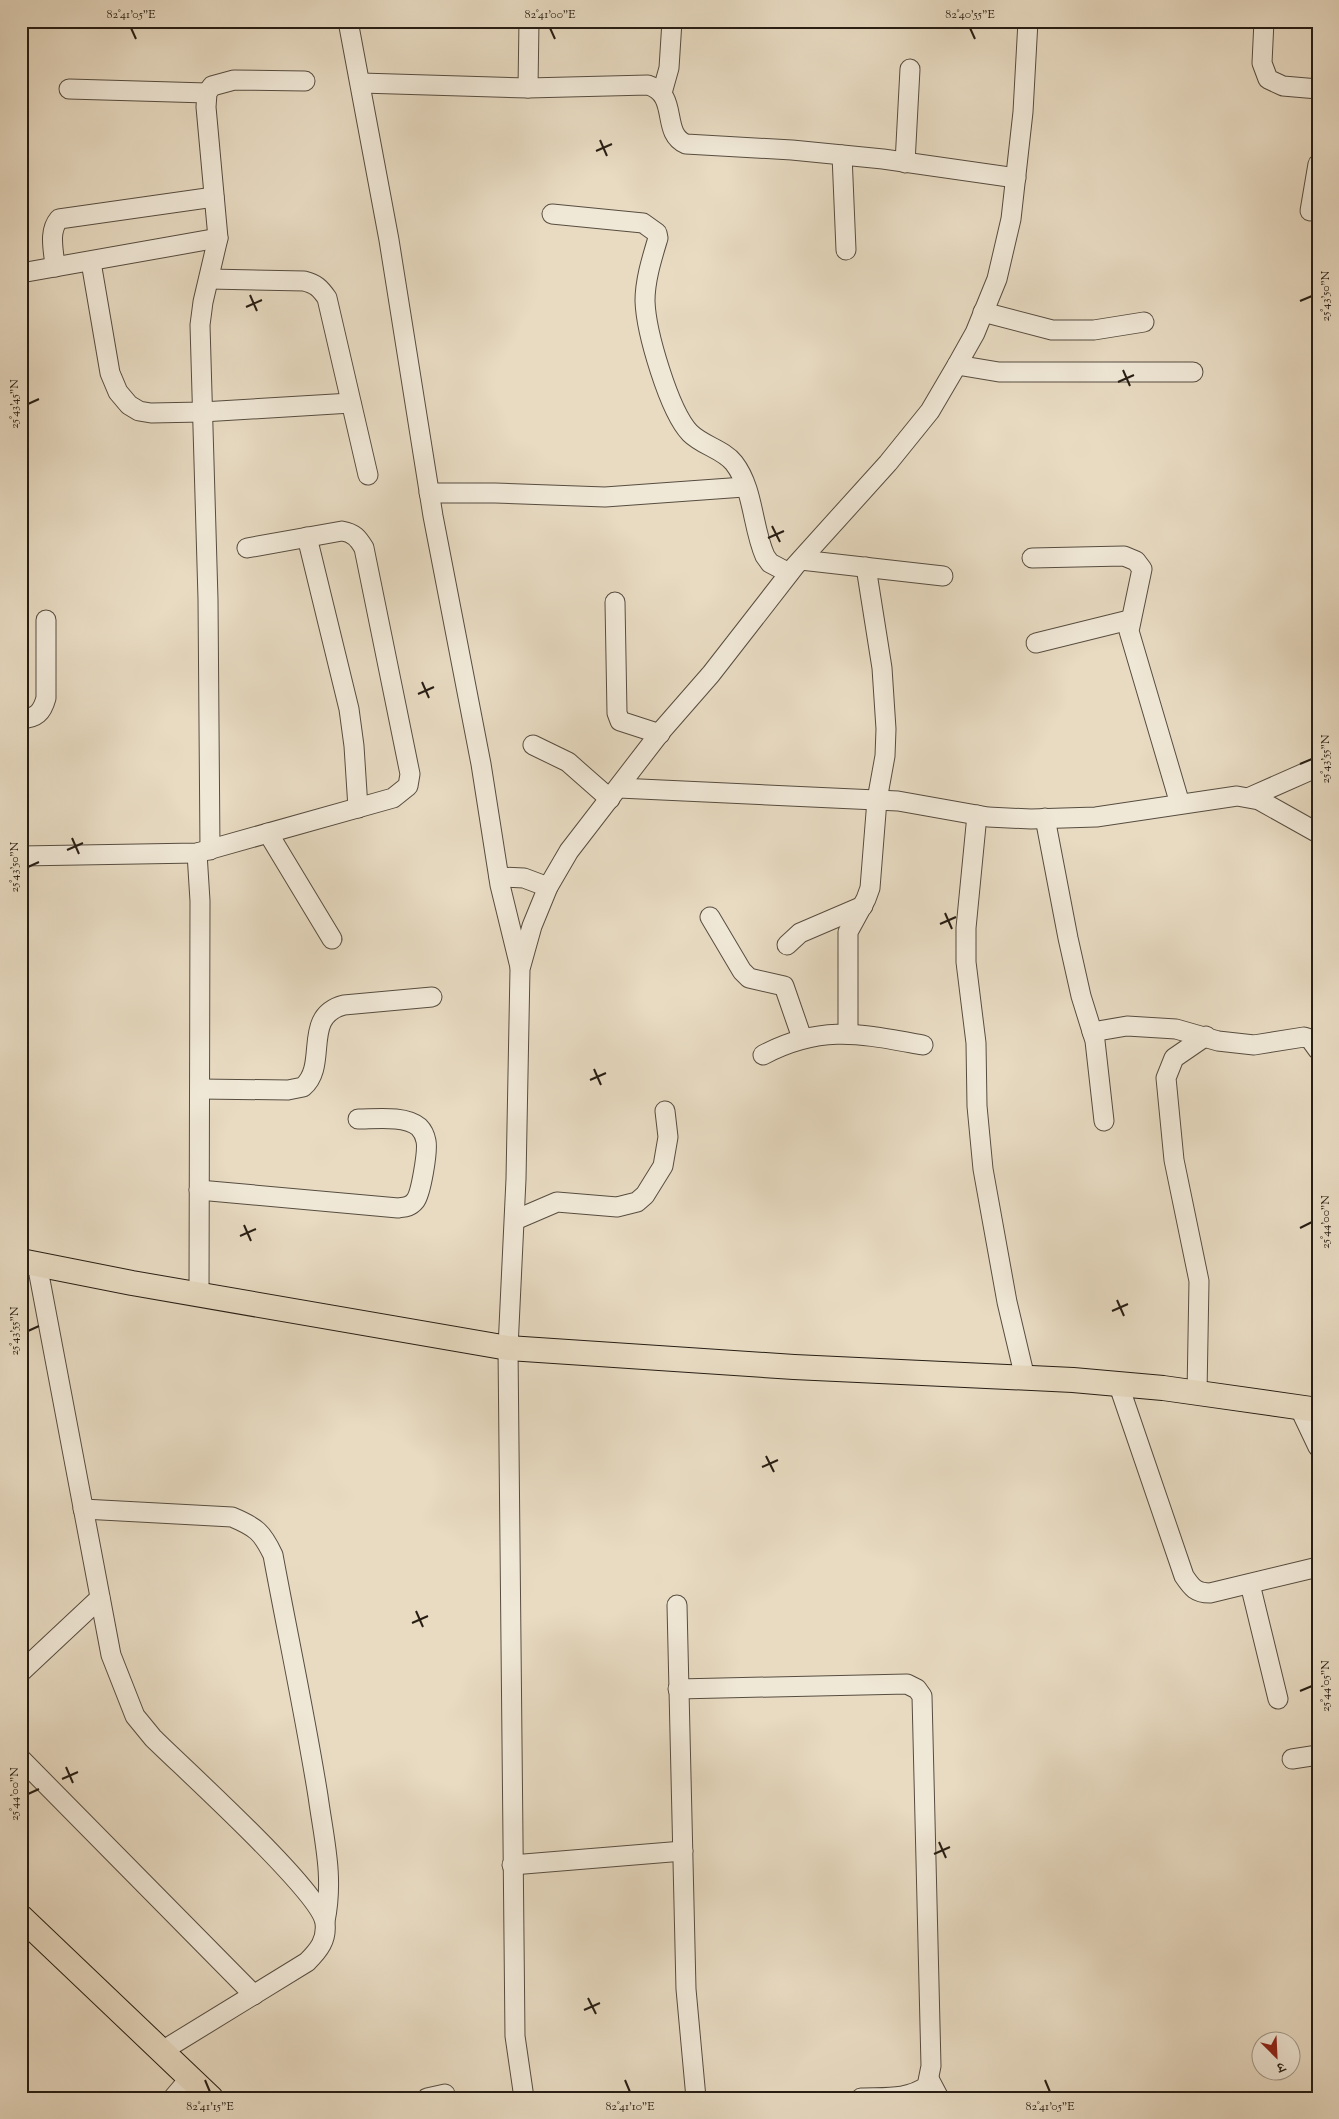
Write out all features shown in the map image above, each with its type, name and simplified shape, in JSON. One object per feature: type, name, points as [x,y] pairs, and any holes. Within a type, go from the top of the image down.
[{"type":"main road","points":[[29,1262],[508,1348],[794,1368],[1118,1383],[1309,1408]]},
{"type":"main road","points":[[21,1917],[211,2098]]},
{"type":"street","points":[[348,21],[389,240],[429,493],[479,754],[499,877],[520,969],[515,1220],[508,1348],[512,1865],[516,2036],[524,2098]]},
{"type":"street","points":[[528,88],[530,21]]},
{"type":"street","points":[[662,93],[669,68],[672,21]]},
{"type":"street","points":[[520,969],[532,926],[548,887],[569,851],[795,566],[888,463],[930,411],[957,365],[983,312],[999,270],[1012,219],[1023,112],[1028,21]]},
{"type":"street","points":[[1264,21],[1262,63],[1268,79],[1283,86],[1318,89]]},
{"type":"street","points":[[905,163],[910,69]]},
{"type":"street","points":[[199,1294],[200,901],[203,851],[208,599],[200,324],[218,238],[206,107],[207,94],[212,86],[234,80],[305,81]]},
{"type":"street","points":[[361,83],[528,88],[648,85],[662,93],[667,101],[674,133],[686,144],[842,155],[1016,178]]},
{"type":"street","points":[[69,89],[207,94]]},
{"type":"street","points":[[842,155],[846,250]]},
{"type":"street","points":[[1310,211],[1318,164]]},
{"type":"street","points":[[55,267],[52,233],[59,219],[214,197]]},
{"type":"street","points":[[552,214],[643,223],[656,233],[658,238],[647,280],[645,300],[652,343],[680,420],[689,432],[704,445],[724,454],[734,463],[744,487],[765,556],[770,563],[795,566],[866,567],[943,576]]},
{"type":"street","points":[[21,273],[218,238]]},
{"type":"street","points":[[91,262],[104,349],[110,373],[118,392],[129,405],[139,411],[151,413],[202,412],[351,403]]},
{"type":"street","points":[[209,279],[304,281],[316,284],[327,298],[368,475]]},
{"type":"street","points":[[983,312],[1052,330],[1094,330],[1144,322]]},
{"type":"street","points":[[957,365],[999,372],[1193,372]]},
{"type":"street","points":[[429,493],[495,492],[605,497],[744,487]]},
{"type":"street","points":[[21,856],[203,851],[393,798],[403,792],[408,786],[410,774],[364,548],[352,533],[342,531],[247,548]]},
{"type":"street","points":[[307,537],[349,708],[354,746],[358,808]]},
{"type":"street","points":[[1032,558],[1124,556],[1136,561],[1142,569],[1141,580],[1129,620],[1131,643],[1180,804]]},
{"type":"street","points":[[848,1034],[848,932],[863,906],[870,888],[878,800],[885,756],[885,702],[882,668],[866,567]]},
{"type":"street","points":[[615,602],[617,714],[620,721],[626,724],[660,734]]},
{"type":"street","points":[[21,718],[32,718],[43,709],[46,698],[46,620]]},
{"type":"street","points":[[1036,643],[1129,620]]},
{"type":"street","points":[[534,745],[568,762],[615,793],[878,800],[977,815],[1045,818],[1096,817],[1237,796],[1250,797],[1318,833]]},
{"type":"street","points":[[1250,797],[1318,768]]},
{"type":"street","points":[[977,815],[966,928],[966,962],[976,1042],[978,1115],[983,1169],[1007,1302],[1025,1378]]},
{"type":"street","points":[[1045,818],[1068,938],[1081,996],[1092,1032],[1104,1121]]},
{"type":"street","points":[[268,833],[332,939]]},
{"type":"street","points":[[499,877],[524,878],[548,887]]},
{"type":"street","points":[[787,946],[800,933],[863,906]]},
{"type":"street","points":[[710,917],[742,971],[749,978],[784,986],[802,1038]]},
{"type":"street","points":[[200,1089],[288,1090],[303,1087],[312,1075],[321,1022],[331,1008],[344,1005],[432,997]]},
{"type":"street","points":[[1092,1032],[1127,1026],[1176,1029],[1233,1043],[1254,1045],[1304,1037],[1310,1040],[1318,1050]]},
{"type":"street","points":[[763,1055],[786,1043],[802,1038],[848,1034],[923,1045]]},
{"type":"street","points":[[1197,1393],[1199,1281],[1174,1160],[1166,1078],[1174,1058],[1206,1036]]},
{"type":"street","points":[[515,1220],[557,1202],[617,1207],[637,1202],[645,1195],[663,1166],[668,1137],[665,1111]]},
{"type":"street","points":[[200,1190],[398,1208],[409,1207],[417,1200],[424,1167],[426,1141],[423,1133],[418,1126],[404,1121],[358,1119]]},
{"type":"street","points":[[29,1262],[83,1509],[111,1655],[135,1716],[153,1738],[292,1874],[316,1904],[325,1921]]},
{"type":"street","points":[[1118,1383],[1184,1576],[1192,1588],[1200,1593],[1210,1594],[1318,1567]]},
{"type":"street","points":[[1309,1408],[1308,1431],[1318,1447]]},
{"type":"street","points":[[83,1509],[232,1517],[251,1525],[264,1536],[273,1556],[314,1772],[330,1873],[330,1896],[325,1921],[325,1938],[320,1949],[307,1962],[162,2051]]},
{"type":"street","points":[[1250,1584],[1278,1699]]},
{"type":"street","points":[[21,1672],[100,1598]]},
{"type":"street","points":[[677,1605],[686,1989],[696,2098]]},
{"type":"street","points":[[678,1689],[907,1684],[917,1689],[922,1696],[931,2066],[926,2086],[917,2093],[902,2097],[861,2098]]},
{"type":"street","points":[[1292,1759],[1318,1755]]},
{"type":"street","points":[[21,1759],[254,1995]]},
{"type":"street","points":[[512,1865],[683,1851]]},
{"type":"street","points":[[173,2098],[190,2078]]},
{"type":"street","points":[[929,2079],[939,2098]]},
{"type":"street","points":[[427,2098],[445,2094]]}]
